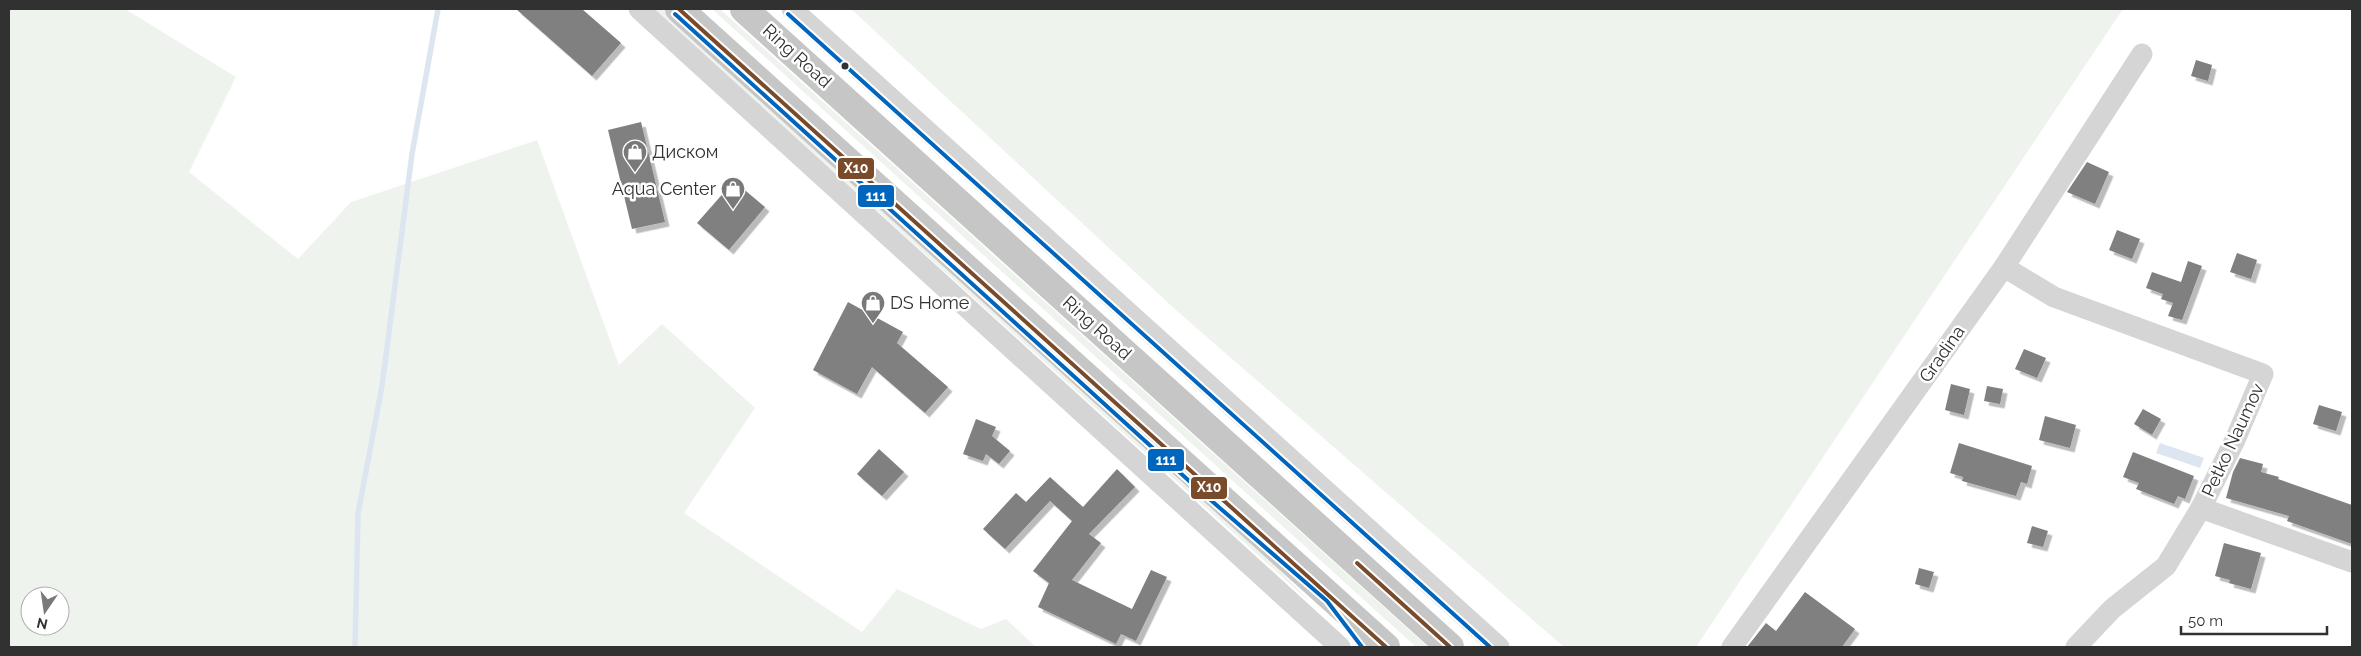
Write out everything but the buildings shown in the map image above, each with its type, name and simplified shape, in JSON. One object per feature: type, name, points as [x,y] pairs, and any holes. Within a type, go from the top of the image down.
[{"type":"highway","points":[[679,9],[1195,477],[1386,647]]},
{"type":"highway","name":"Ring Road","points":[[744,9],[1450,647]]},
{"type":"highway","points":[[1332,597],[1370,647]]},
{"type":"street","points":[[639,9],[1340,647]]},
{"type":"street","points":[[792,9],[1499,647]]},
{"type":"street","name":"Gradina","points":[[1732,647],[2004,267],[2142,54]]},
{"type":"street","name":"Petko Naumov","points":[[2004,267],[2054,297],[2263,374],[2235,440],[2201,508],[2166,566],[2112,609],[2076,647]]},
{"type":"street","points":[[2201,508],[2352,562]]},
{"type":"shaded area","points":[[9,9],[125,9],[236,77],[189,172],[298,259],[351,202],[537,140],[619,365],[662,324],[755,408],[684,513],[862,632],[897,589],[981,629],[1006,619],[1036,647],[9,647]]},
{"type":"shaded area","points":[[654,9],[664,9],[1246,535],[1311,603]]},
{"type":"shaded area","points":[[712,9],[720,9],[1428,647],[1416,647]]},
{"type":"shaded area","points":[[851,9],[2123,9],[1696,647],[1564,647],[1178,312]]},
{"type":"shaded area","points":[[2160,443],[2204,458],[2200,468],[2156,453]]},
{"type":"waterway","points":[[355,647],[358,514],[382,386],[412,154],[438,9]]},
{"type":"transit line","name":"Х10","points":[[679,9],[1386,647]]},
{"type":"transit line","name":"111","points":[[675,14],[1198,489],[1327,601],[1362,647]]},
{"type":"transit line","name":"111","points":[[788,14],[1490,647]]},
{"type":"transit line","name":"Х10","points":[[1357,563],[1450,647]]},
{"type":"place","name":"Диском","points":[[635,173]]},
{"type":"place","name":"Aqua Center","points":[[733,210]]},
{"type":"place","name":"DS Home","points":[[873,324]]}]
